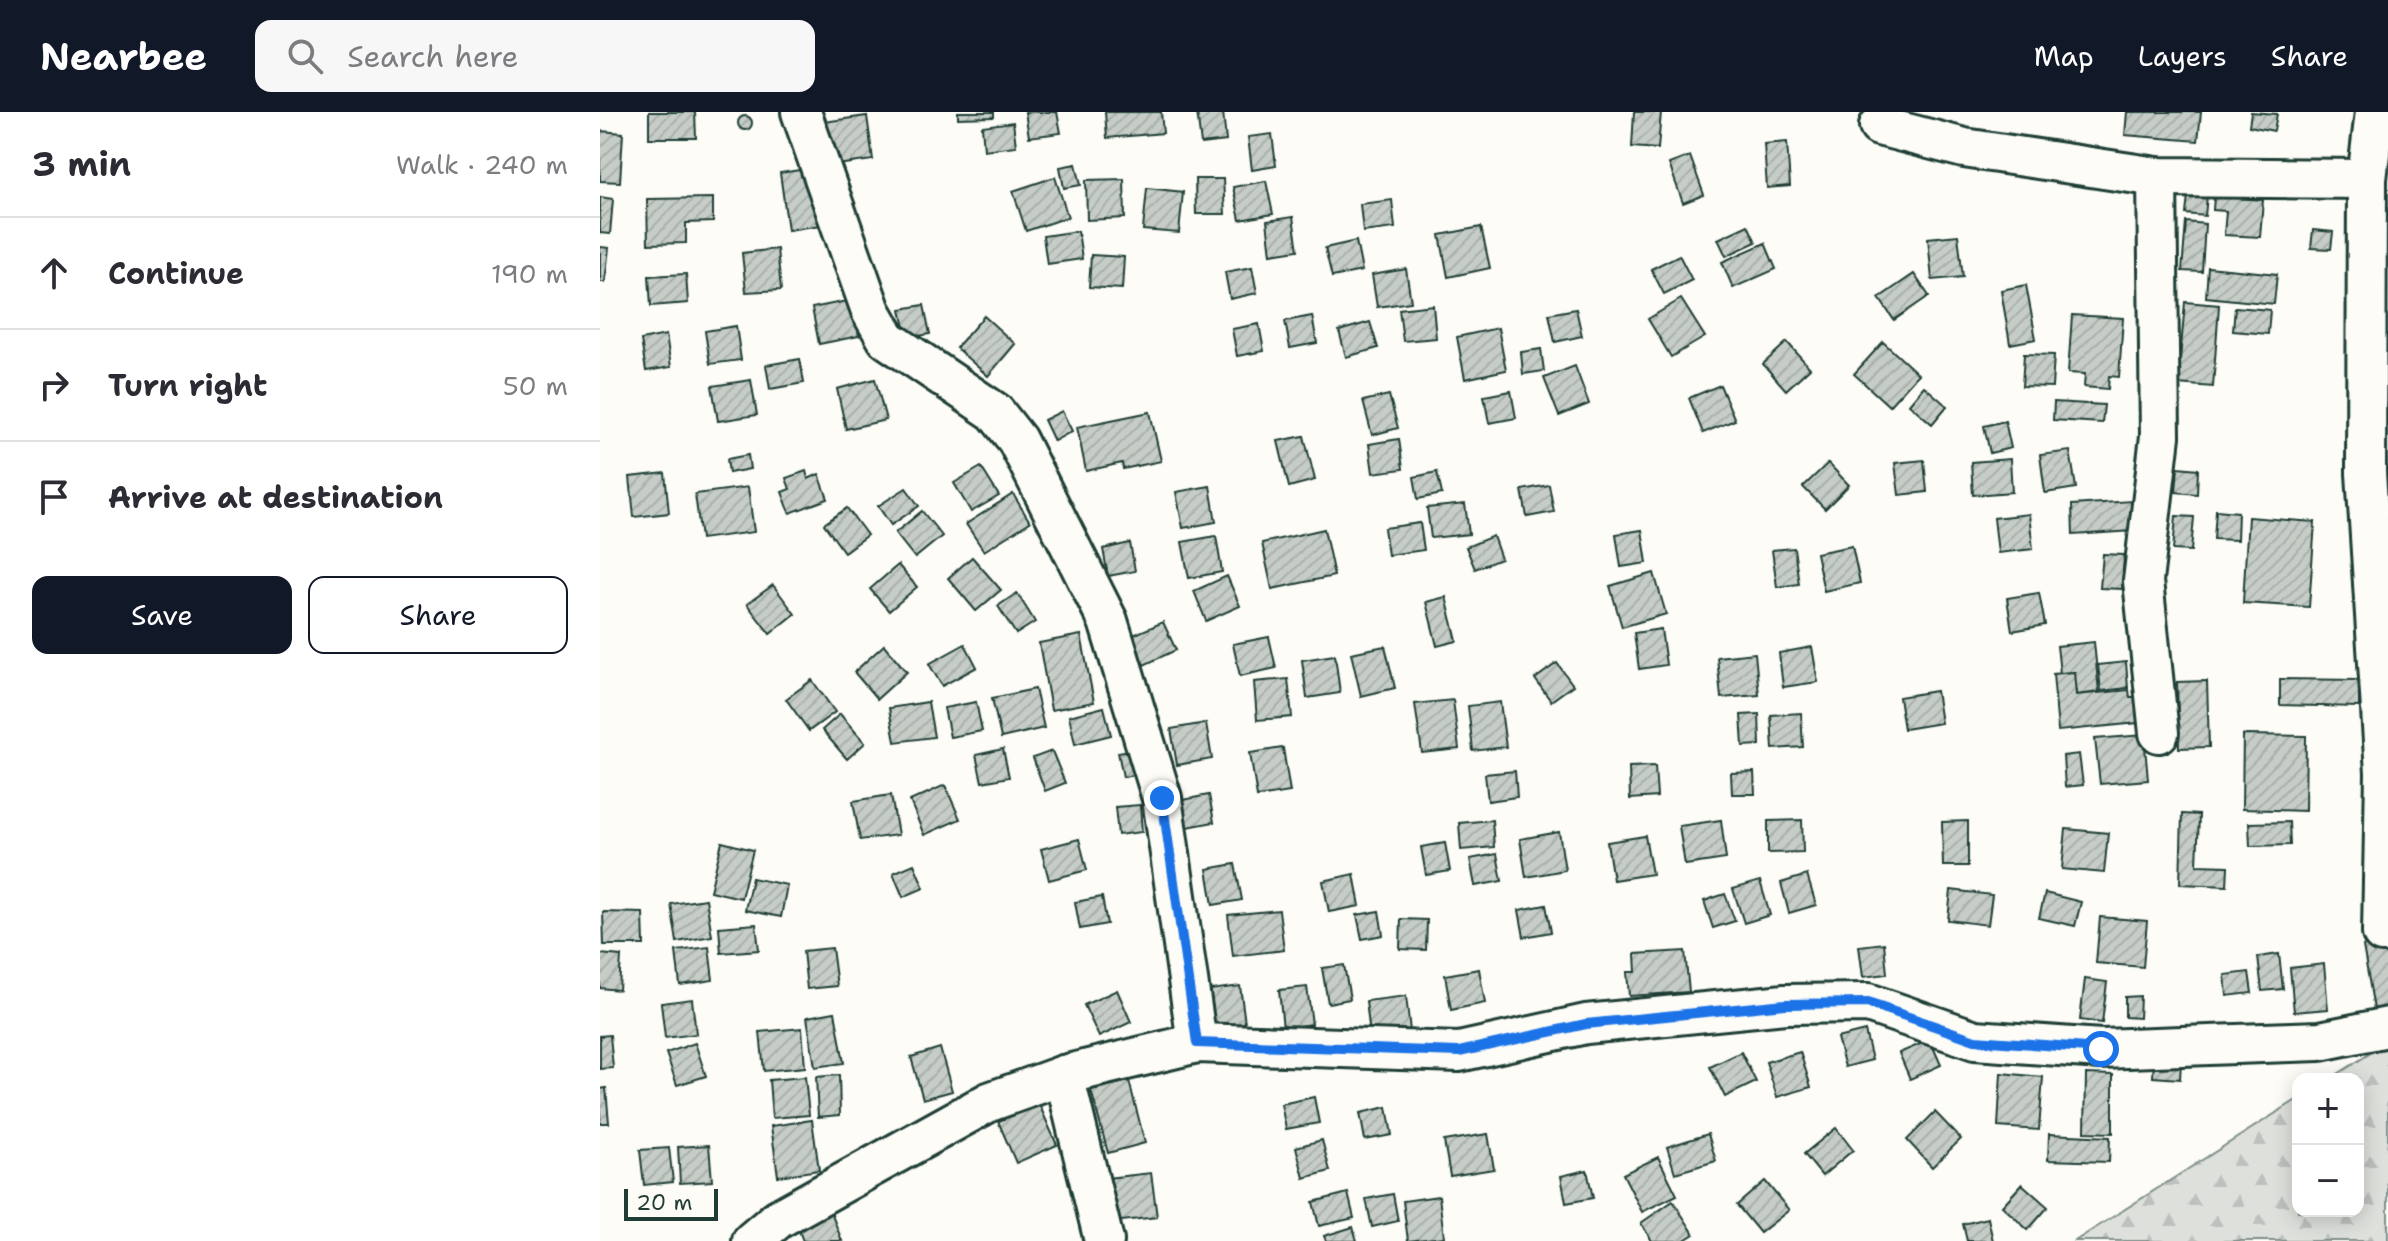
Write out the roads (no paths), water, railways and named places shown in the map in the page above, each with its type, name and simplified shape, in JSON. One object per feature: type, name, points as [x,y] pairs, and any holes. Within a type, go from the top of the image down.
[{"type":"street","points":[[801,112],[871,311],[887,339],[995,412],[1017,440],[1108,621],[1162,798],[1197,1043]]},
{"type":"street","points":[[2375,112],[2367,179],[2366,473],[2385,773],[2382,933],[2388,933]]},
{"type":"street","points":[[1879,126],[1964,148],[2157,177],[2367,179]]},
{"type":"street","points":[[2157,177],[2160,436],[2143,581],[2159,733]]},
{"type":"street","points":[[752,1241],[778,1219],[989,1102],[1064,1075],[1197,1043],[1459,1052],[1586,1024],[1785,1004],[1868,1003],[1975,1040],[2101,1049],[2320,1041],[2388,1027]]},
{"type":"street","points":[[1064,1075],[1104,1241]]}]
